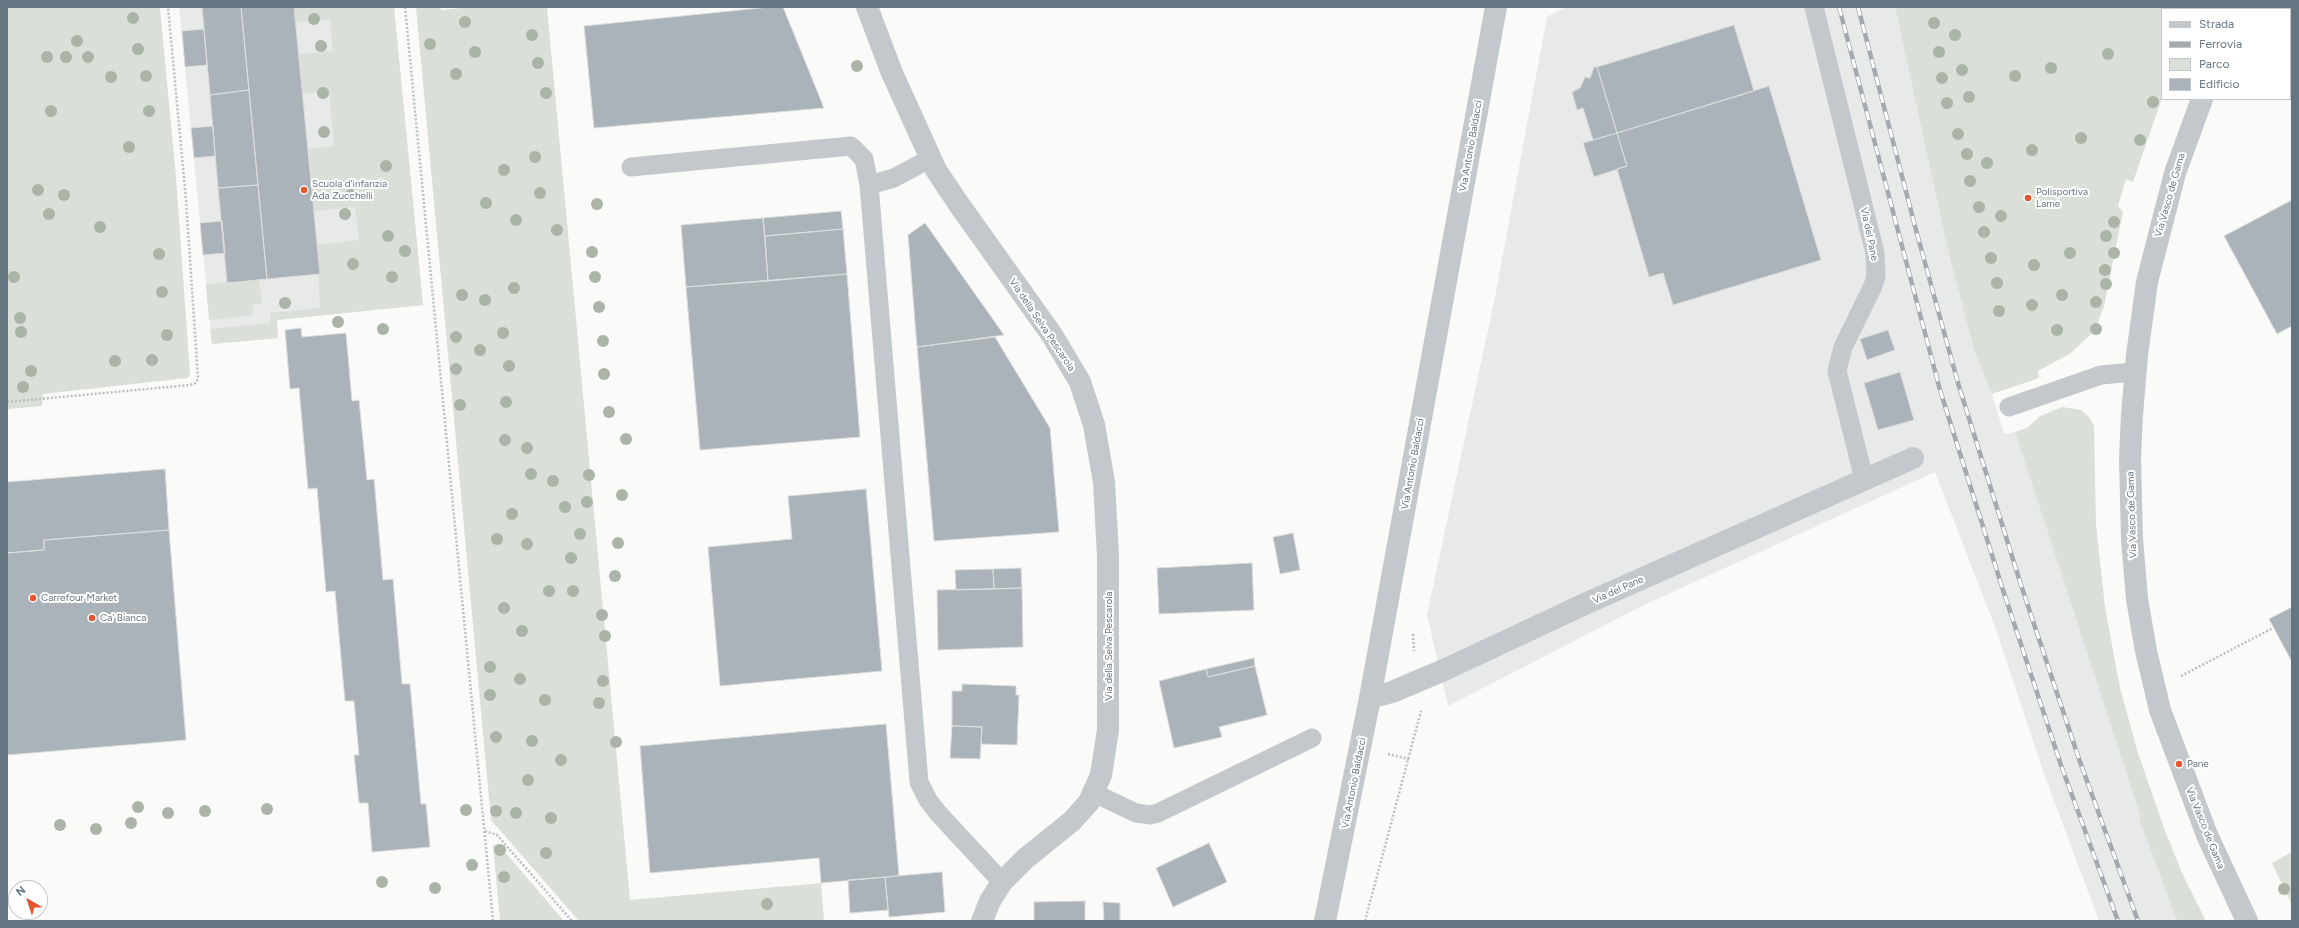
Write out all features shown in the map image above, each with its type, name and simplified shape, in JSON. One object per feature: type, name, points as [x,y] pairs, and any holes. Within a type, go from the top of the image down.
[{"type":"street","name":"Via della Selva Pescarola","points":[[867,7],[892,73],[931,158],[958,203],[1072,368],[1085,395],[1094,425],[1104,482],[1109,602],[1108,730],[1105,760],[1094,793],[1072,821],[1025,859],[1002,882],[990,901],[982,921]]},
{"type":"street","name":"Via Antonio Baldacci","points":[[1325,921],[1370,698],[1496,7]]},
{"type":"street","name":"Via Vasco de Gama","points":[[2202,100],[2175,173],[2147,282],[2135,372],[2130,458],[2131,532],[2134,574],[2146,650],[2160,710],[2179,764],[2217,859],[2247,921]]},
{"type":"street","name":"Via del Pane","points":[[1370,698],[1392,692],[1451,667],[1587,603],[1913,458]]},
{"type":"lane","name":"Via del Pane","points":[[1814,7],[1875,253],[1876,276],[1873,286],[1843,347],[1837,371],[1864,479]]},
{"type":"lane","points":[[631,167],[851,146],[864,159],[869,185],[920,782],[928,800],[938,813],[1002,882]]},
{"type":"lane","points":[[869,185],[894,178],[931,158]]},
{"type":"lane","points":[[2009,407],[2101,376],[2135,372]]},
{"type":"lane","points":[[1094,793],[1136,813],[1150,815],[1312,738]]},
{"type":"path","points":[[7,402],[196,383],[198,378],[186,200],[168,7]]},
{"type":"path","points":[[405,7],[493,921]]},
{"type":"path","points":[[2179,677],[2273,628]]},
{"type":"path","points":[[1365,921],[1421,709]]},
{"type":"path","points":[[1383,754],[1409,759]]},
{"type":"path","points":[[484,831],[497,835],[572,921]]},
{"type":"shaded area","name":"Scuola d'infanzia Ada Zucchelli","points":[[179,7],[394,7],[423,305],[277,320],[278,338],[212,344]]},
{"type":"shaded area","points":[[1566,7],[1895,7],[1948,251],[1975,353],[1992,394],[2004,434],[2015,432],[2140,815],[2139,819],[2177,921],[2099,921],[2043,771],[1995,627],[1935,472],[1644,605],[1448,706],[1427,615],[1494,302],[1547,17]]},
{"type":"green space","points":[[7,7],[160,8],[176,177],[190,375],[187,378],[43,394],[42,406],[7,409]]},
{"type":"green space","points":[[294,7],[394,7],[423,305],[277,320],[278,338],[212,344],[210,329],[271,323],[270,313],[320,308],[317,245],[359,240],[355,207],[314,211],[308,149],[334,146],[329,91],[303,94],[299,54],[333,51],[330,19],[295,22]]},
{"type":"green space","points":[[416,7],[441,7],[441,10],[473,7],[547,7],[630,900],[821,883],[824,921],[579,921],[491,820]]},
{"type":"green space","name":"Polisportiva Lame","points":[[1895,7],[2202,7],[2161,8],[2161,100],[2133,182],[2126,179],[2118,206],[2123,212],[2104,306],[2097,325],[2090,335],[2071,353],[2038,371],[2039,378],[1992,394],[1975,353],[1948,251]]},
{"type":"green space","points":[[259,280],[262,304],[252,305],[253,315],[209,320],[206,284]]},
{"type":"green space","points":[[2062,407],[2081,410],[2090,418],[2094,426],[2096,525],[2105,607],[2120,688],[2138,753],[2164,828],[2182,873],[2206,921],[2177,921],[2139,819],[2140,815],[2015,432],[2027,428],[2040,416]]},
{"type":"green space","points":[[498,844],[564,921],[500,921],[493,845]]},
{"type":"green space","points":[[2292,852],[2292,905],[2272,863]]},
{"type":"building","points":[[202,7],[241,7],[249,90],[210,95]]},
{"type":"building","points":[[241,7],[294,7],[320,274],[267,279]]},
{"type":"building","points":[[770,7],[783,7],[824,108],[594,128],[584,26]]},
{"type":"building","points":[[1734,25],[1754,91],[1617,133],[1597,67]]},
{"type":"building","points":[[204,29],[207,65],[185,67],[182,31]]},
{"type":"building","points":[[1594,67],[1597,67],[1617,133],[1593,140],[1583,108],[1577,110],[1572,92],[1580,88],[1585,77],[1590,78]]},
{"type":"building","points":[[1769,86],[1821,260],[1673,305],[1663,273],[1649,277],[1617,169],[1627,166],[1617,133]]},
{"type":"building","points":[[249,90],[258,185],[218,188],[210,95]]},
{"type":"building","points":[[213,126],[215,156],[194,158],[191,128]]},
{"type":"building","points":[[1617,133],[1627,166],[1594,177],[1583,143]]},
{"type":"building","points":[[258,185],[267,279],[227,283],[218,188]]},
{"type":"building","points":[[2292,200],[2292,326],[2277,334],[2224,236]]},
{"type":"building","points":[[841,211],[843,229],[765,236],[763,218]]},
{"type":"building","points":[[763,218],[768,281],[686,287],[681,225]]},
{"type":"building","points":[[222,221],[225,253],[203,255],[200,223]]},
{"type":"building","points":[[925,223],[1004,335],[917,347],[908,235]]},
{"type":"building","points":[[843,229],[847,274],[768,281],[765,236]]},
{"type":"building","points":[[847,274],[860,437],[700,450],[686,287]]},
{"type":"building","points":[[301,328],[302,337],[346,333],[352,401],[359,400],[367,480],[374,479],[383,580],[393,579],[402,684],[410,684],[421,804],[426,804],[430,847],[372,852],[368,803],[359,803],[354,755],[359,755],[354,701],[345,701],[335,591],[326,592],[317,488],[308,489],[299,388],[290,389],[285,330]]},
{"type":"building","points":[[1888,330],[1895,350],[1867,360],[1860,339]]},
{"type":"building","points":[[995,337],[1050,428],[1059,532],[934,541],[917,347]]},
{"type":"building","points":[[1900,372],[1914,420],[1878,430],[1864,383]]},
{"type":"building","points":[[165,469],[169,530],[44,540],[44,550],[7,553],[7,482]]},
{"type":"building","points":[[866,489],[882,671],[720,686],[708,547],[792,539],[788,496]]},
{"type":"building","name":"Ca' Bianca","points":[[169,530],[186,740],[7,755],[7,553],[44,550],[44,540]]},
{"type":"building","points":[[1293,533],[1300,570],[1280,574],[1273,537]]},
{"type":"building","points":[[1252,563],[1254,610],[1159,614],[1157,568]]},
{"type":"building","points":[[1021,568],[1022,588],[994,589],[993,569]]},
{"type":"building","points":[[993,569],[994,589],[956,590],[955,570]]},
{"type":"building","points":[[1022,588],[1023,647],[938,650],[937,590]]},
{"type":"building","points":[[2292,607],[2292,662],[2269,619]]},
{"type":"building","points":[[1254,658],[1255,666],[1208,677],[1206,669]]},
{"type":"building","points":[[1255,666],[1267,715],[1219,727],[1222,737],[1174,748],[1159,681],[1206,669],[1208,677]]},
{"type":"building","points":[[962,684],[1016,686],[1016,695],[1019,695],[1017,745],[981,744],[982,727],[952,726],[952,691],[962,691]]},
{"type":"building","points":[[886,724],[899,876],[821,883],[819,858],[650,873],[640,746]]},
{"type":"building","points":[[952,726],[982,727],[980,759],[950,758]]},
{"type":"building","points":[[1209,843],[1227,882],[1173,907],[1156,868]]},
{"type":"building","points":[[942,872],[945,912],[889,917],[885,877]]},
{"type":"building","points":[[885,877],[888,910],[850,913],[848,880]]},
{"type":"building","points":[[1085,901],[1085,921],[1034,921],[1034,902]]},
{"type":"building","points":[[1103,902],[1120,903],[1120,921],[1104,921]]},
{"type":"railway","points":[[1839,7],[1940,390],[2003,590],[2061,765],[2118,921]]},
{"type":"railway","points":[[1858,7],[1916,230],[1958,383],[2021,585],[2079,759],[2138,921]]},
{"type":"place","name":"Scuola d'infanzia Ada Zucchelli","points":[[304,190]]},
{"type":"place","name":"Polisportiva Lame","points":[[2028,198]]},
{"type":"place","name":"Carrefour Market","points":[[33,598]]},
{"type":"place","name":"Ca' Bianca","points":[[92,618]]},
{"type":"place","name":"Pane","points":[[2179,764]]}]
